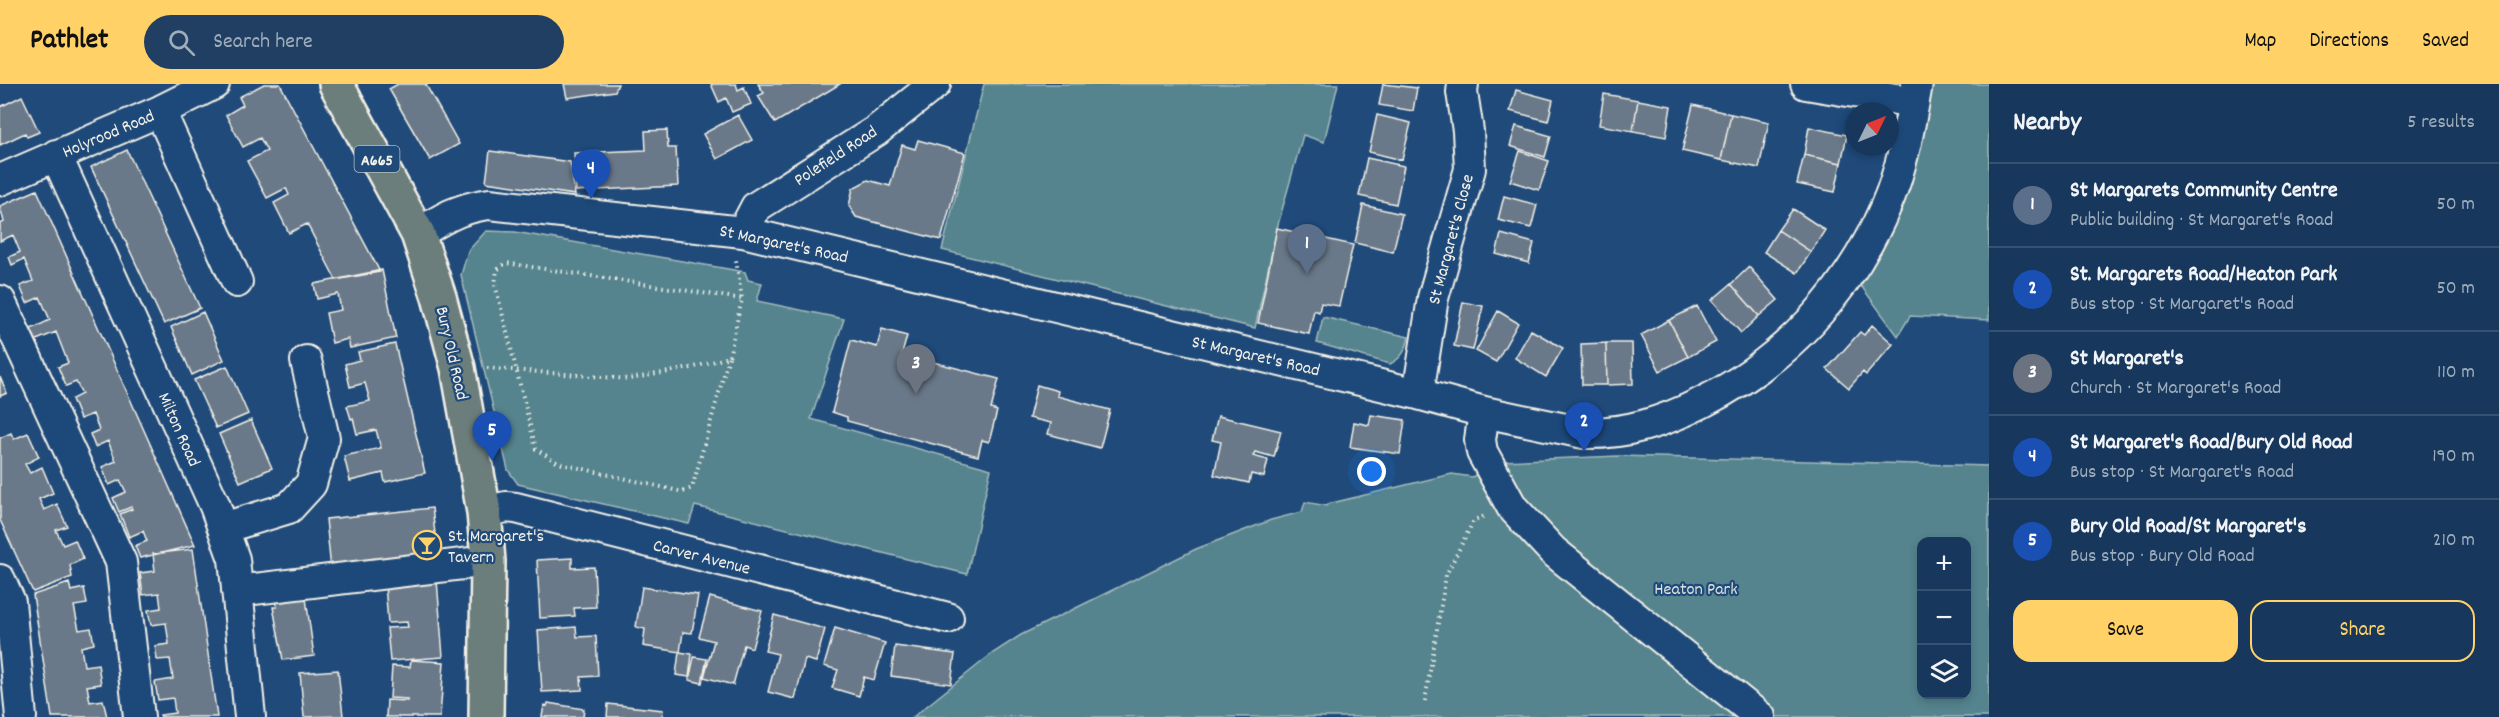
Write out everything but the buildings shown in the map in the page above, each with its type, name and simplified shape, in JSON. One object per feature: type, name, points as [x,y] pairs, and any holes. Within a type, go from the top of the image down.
[{"type":"main road","name":"Bury Old Road","points":[[336,84],[418,234],[439,297],[458,368],[484,512],[488,561],[486,717]]},
{"type":"street","name":"Holyrood Road","points":[[0,180],[160,111],[214,84]]},
{"type":"street","name":"Polefield Road","points":[[737,231],[756,207],[876,131],[935,84]]},
{"type":"street","name":"St Margaret's Close","points":[[1418,394],[1433,298],[1470,169],[1463,84]]},
{"type":"street","points":[[1806,84],[1915,93]]},
{"type":"street","name":"St Margaret's Road","points":[[418,234],[449,213],[489,204],[737,231],[1418,394],[1484,412],[1584,433],[1633,430],[1660,421],[1729,389],[1773,358],[1822,311],[1847,278],[1886,206],[1900,165],[1915,93]]},
{"type":"street","points":[[160,111],[237,282]]},
{"type":"street","name":"Milton Road","points":[[56,155],[215,506],[234,559],[250,717]]},
{"type":"street","points":[[0,301],[121,562],[139,717]]},
{"type":"street","points":[[223,528],[289,508],[311,484],[324,438],[306,361]]},
{"type":"street","points":[[1484,412],[1480,440],[1482,452],[1512,507],[1553,551],[1760,717]]},
{"type":"street","name":"Carver Avenue","points":[[484,512],[506,507],[516,508],[930,607]]},
{"type":"street","points":[[237,591],[488,561]]},
{"type":"street","points":[[0,580],[10,602],[21,717]]},
{"type":"path","points":[[737,231],[742,299],[729,357],[692,488],[683,492],[558,462],[536,449],[495,285],[497,270],[506,263],[742,299]]},
{"type":"path","points":[[458,368],[629,379],[691,368],[729,357]]},
{"type":"path","points":[[1425,701],[1446,575],[1474,520],[1512,507]]},
{"type":"green space","points":[[984,84],[1338,84],[1324,142],[1303,135],[1277,228],[1255,328],[942,250]]},
{"type":"green space","points":[[1925,84],[1989,84],[1989,320],[1910,316],[1898,336],[1862,287],[1853,287]]},
{"type":"green space","points":[[486,231],[515,232],[745,272],[748,280],[762,283],[757,301],[844,319],[811,419],[991,469],[967,574],[695,506],[689,524],[518,484],[508,470],[461,275],[468,251]]},
{"type":"green space","points":[[1323,317],[1409,337],[1408,342],[1405,350],[1390,364],[1317,343]]},
{"type":"green space","name":"Heaton Park","points":[[1619,456],[1989,466],[1989,717],[913,717],[993,653],[1021,635],[1196,549],[1271,520],[1302,512],[1305,502],[1327,506],[1452,474],[1472,477],[1502,461]]},
{"type":"place","name":"St Margaret's Road/Bury Old Road","points":[[591,199]]},
{"type":"place","name":"St Margarets Community Centre","points":[[1307,274]]},
{"type":"place","name":"St Margaret's","points":[[916,394]]},
{"type":"place","name":"St. Margarets Road/Heaton Park","points":[[1584,452]]},
{"type":"place","name":"Bury Old Road/St Margaret's","points":[[492,461]]},
{"type":"place","name":"St. Margaret's Tavern","points":[[427,545]]}]
